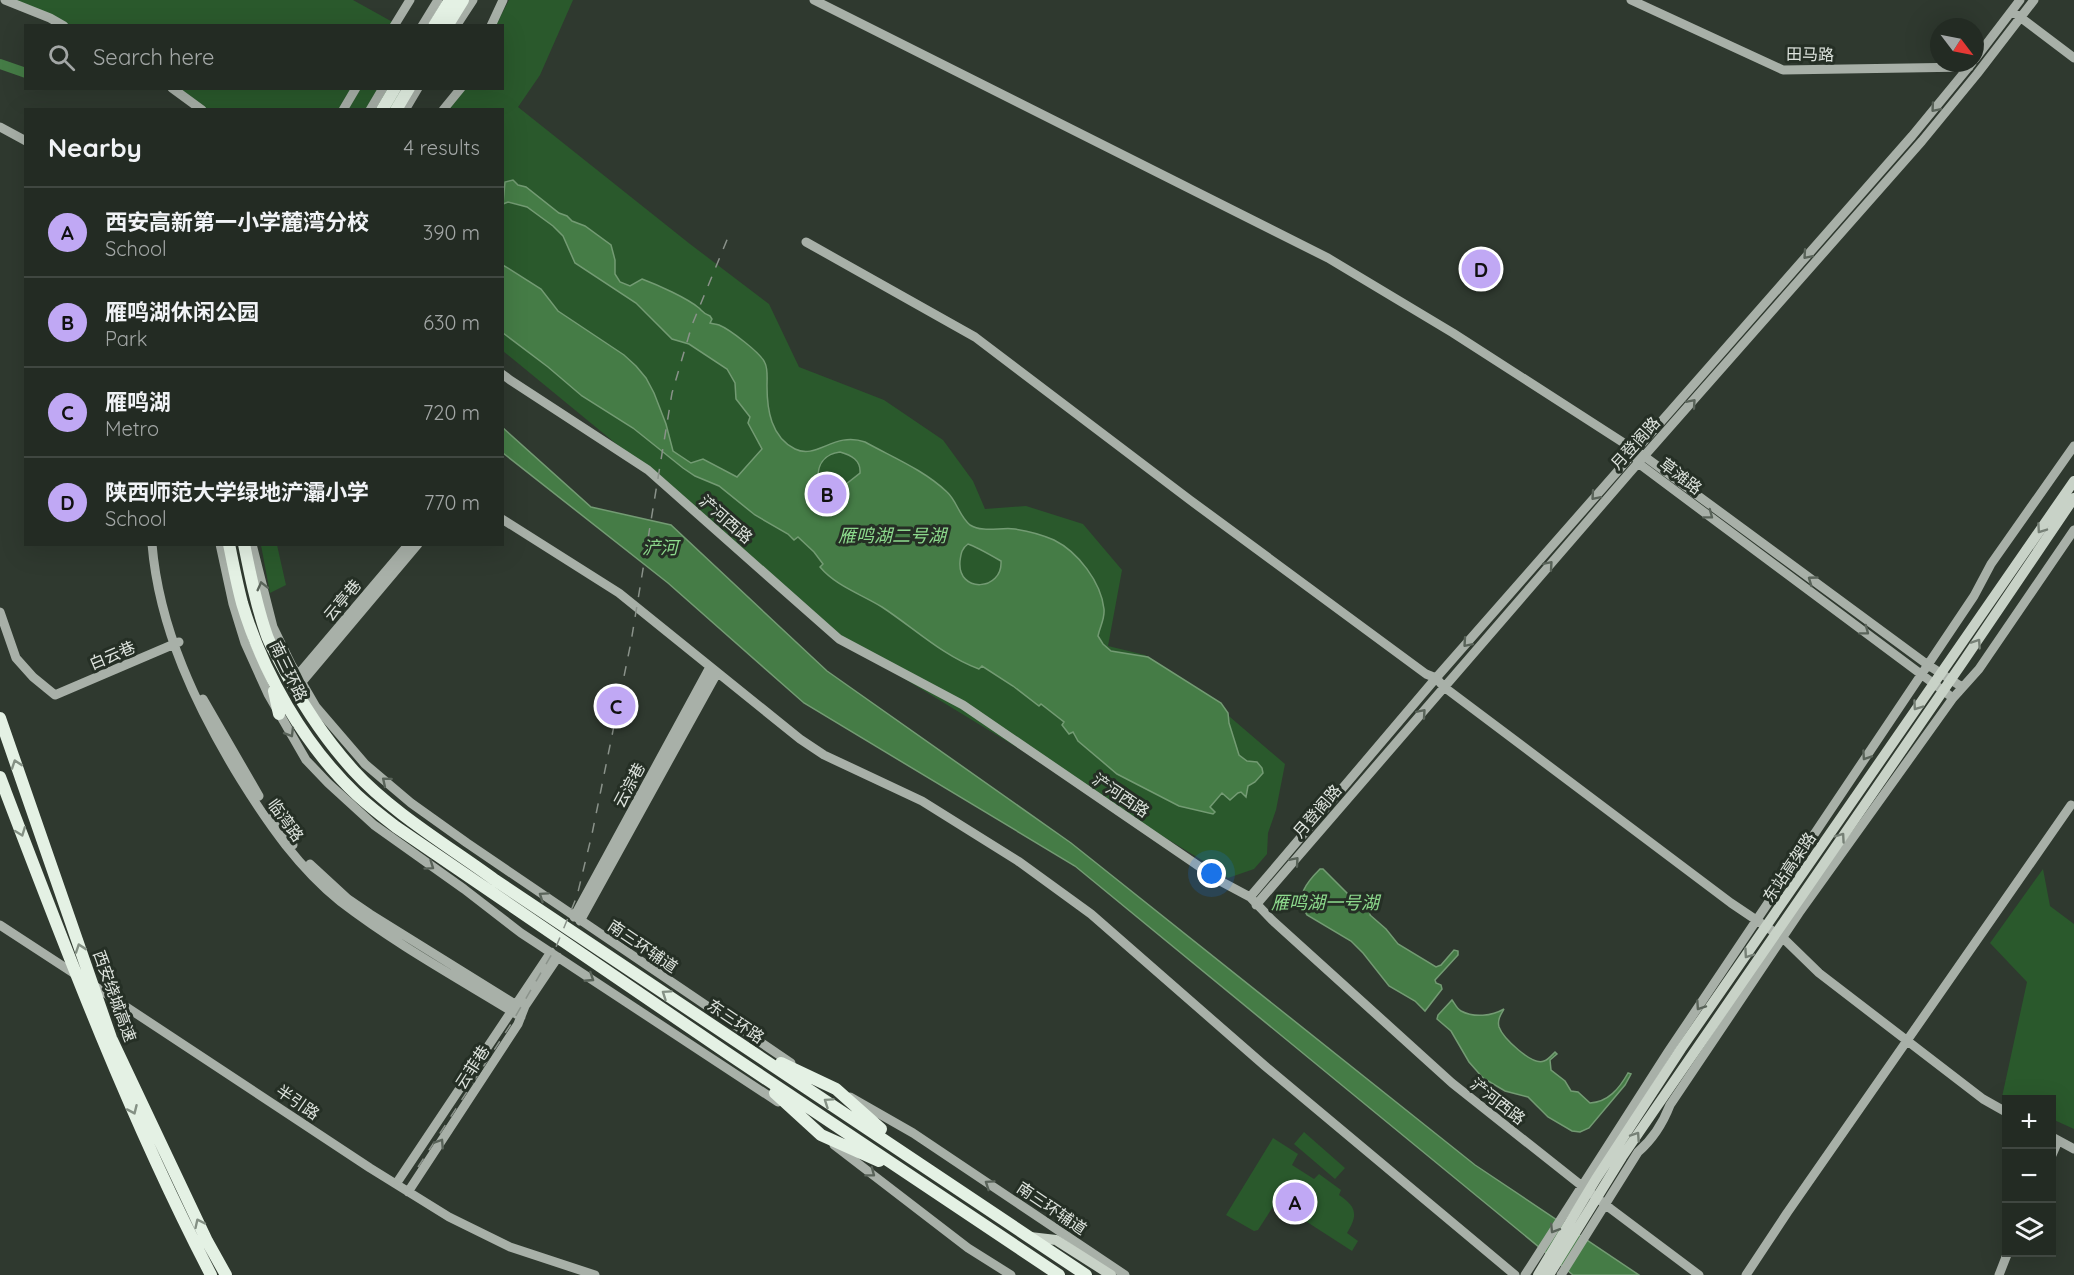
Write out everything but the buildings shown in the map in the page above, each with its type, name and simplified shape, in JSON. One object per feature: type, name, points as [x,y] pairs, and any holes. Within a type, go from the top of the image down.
[{"type":"highway","points":[[435,24],[450,0]]},
{"type":"highway","points":[[448,24],[463,0]]},
{"type":"highway","points":[[383,108],[394,90]]},
{"type":"highway","points":[[397,108],[408,90]]},
{"type":"highway","name":"南三环路","points":[[228,546],[242,603],[260,636],[310,714],[354,772],[372,789]]},
{"type":"highway","name":"南三环路","points":[[244,546],[260,636],[271,675],[300,726],[357,794]]},
{"type":"highway","points":[[271,675],[279,714]]},
{"type":"highway","points":[[301,683],[310,714]]},
{"type":"highway","name":"西安绕城高速","points":[[0,718],[111,1038],[207,1241],[226,1275]]},
{"type":"highway","name":"西安绕城高速","points":[[0,777],[57,927],[128,1100],[164,1181],[211,1275]]},
{"type":"highway","name":"东三环路","points":[[372,789],[495,880],[1086,1275]]},
{"type":"highway","name":"东三环路","points":[[357,794],[396,827],[730,1055],[1059,1275]]},
{"type":"highway","points":[[744,1046],[836,1089],[873,1123],[963,1192]]},
{"type":"highway","points":[[730,1055],[821,1135],[911,1176]]},
{"type":"main road","name":"东站高架路","points":[[1531,1272],[1596,1179],[1681,1049],[2074,481]]},
{"type":"main road","name":"东站高架路","points":[[1549,1275],[1622,1157],[2074,498]]},
{"type":"main road","points":[[1030,1238],[1056,1240],[1111,1275]]},
{"type":"main road","points":[[1028,1254],[1049,1275]]},
{"type":"street","points":[[5,0],[60,24]]},
{"type":"street","points":[[395,24],[410,0]]},
{"type":"street","points":[[423,24],[438,0]]},
{"type":"street","points":[[457,24],[473,0]]},
{"type":"street","points":[[491,24],[503,0]]},
{"type":"street","points":[[814,0],[1328,258],[1453,333],[1635,451]]},
{"type":"street","name":"田马路","points":[[1631,0],[1783,70],[1930,66]]},
{"type":"street","points":[[1984,47],[2020,0]]},
{"type":"street","name":"月登阁路","points":[[1253,901],[1444,687],[1641,459],[1922,141],[2034,0]]},
{"type":"street","points":[[2012,11],[2074,58]]},
{"type":"street","name":"月登阁路","points":[[1253,901],[1436,678],[1912,136],[1964,72]]},
{"type":"street","points":[[175,90],[199,108]]},
{"type":"street","points":[[344,108],[355,90]]},
{"type":"street","points":[[371,108],[382,90]]},
{"type":"street","points":[[406,108],[417,90]]},
{"type":"street","points":[[445,108],[459,90]]},
{"type":"street","points":[[0,127],[24,140]]},
{"type":"street","points":[[806,242],[975,337],[1209,514],[1426,674],[1436,678],[1444,687],[1783,938],[1819,973],[1983,1099],[2002,1109]]},
{"type":"street","name":"浐河西路","points":[[504,376],[648,470],[839,639],[963,705],[1253,901],[1452,1083],[1604,1207],[1699,1275]]},
{"type":"street","points":[[1531,1272],[1580,1188],[1668,1052],[1974,596],[1992,564],[2074,446]]},
{"type":"street","name":"草滩路","points":[[1635,451],[1641,459],[1953,698]]},
{"type":"street","name":"草滩路","points":[[1641,459],[1962,687]]},
{"type":"street","points":[[504,520],[619,593],[791,732],[824,755],[922,801],[1018,861],[1083,908],[1265,1065],[1515,1275]]},
{"type":"street","points":[[1561,1275],[1638,1152],[1649,1143],[1664,1120],[1670,1105],[1783,938],[1953,698],[1980,669],[2074,530]]},
{"type":"street","name":"临湾路","points":[[152,546],[162,604],[186,662],[221,733],[267,810],[304,859],[370,914],[518,1010]]},
{"type":"street","name":"临湾路","points":[[158,546],[177,643]]},
{"type":"street","name":"南三环辅道","points":[[220,546],[233,604],[301,683],[316,707],[372,770],[411,803],[466,843],[786,1060],[913,1132],[1125,1275]]},
{"type":"street","name":"南三环辅道","points":[[252,546],[260,636],[279,714],[306,760],[353,808],[402,846],[554,954],[765,1092],[968,1248],[1011,1275]]},
{"type":"street","name":"云亭巷","points":[[301,683],[407,546]]},
{"type":"street","points":[[301,683],[416,546]]},
{"type":"street","name":"白云巷","points":[[0,612],[16,658],[33,677],[55,695],[177,643]]},
{"type":"street","name":"云淙巷","points":[[577,919],[713,670]]},
{"type":"street","points":[[1746,1275],[1786,1213],[2071,805]]},
{"type":"street","name":"半引路","points":[[0,925],[449,1217],[510,1247],[595,1275]]},
{"type":"street","name":"云菲巷","points":[[396,1184],[518,1010],[554,954]]},
{"type":"street","name":"云菲巷","points":[[408,1192],[518,1024],[518,1010]]},
{"type":"street","points":[[2056,1140],[2074,1149]]},
{"type":"street","points":[[1999,1275],[2006,1257]]},
{"type":"shaded area","points":[[5,0],[353,0],[396,24],[62,24]]},
{"type":"shaded area","points":[[509,0],[573,0],[540,75],[518,107],[769,304],[799,367],[884,400],[943,440],[973,481],[985,509],[1026,506],[1083,524],[1122,570],[1108,646],[1145,655],[1223,711],[1285,764],[1276,810],[1268,833],[1267,854],[1254,869],[1228,878],[844,642],[648,470],[504,352],[504,108],[447,108],[463,90],[504,90],[504,24],[497,24]]},
{"type":"shaded area","points":[[174,90],[398,90],[397,108],[200,108]]},
{"type":"shaded area","points":[[261,546],[277,546],[286,585],[270,593]]},
{"type":"shaded area","points":[[2043,869],[2050,906],[2074,924],[2074,1129],[2056,1121],[2056,1095],[2002,1095],[2027,982],[1990,943]]},
{"type":"shaded area","points":[[1304,1132],[1345,1168],[1335,1179],[1294,1144]]},
{"type":"shaded area","points":[[1273,1138],[1298,1154],[1292,1165],[1314,1179],[1319,1174],[1341,1190],[1339,1195],[1349,1203],[1354,1212],[1353,1221],[1347,1233],[1358,1241],[1352,1251],[1276,1202],[1258,1230],[1254,1231],[1226,1215]]},
{"type":"water","name":"雁鸣湖二号湖","points":[[513,180],[518,185],[526,187],[559,213],[585,226],[611,245],[615,260],[615,274],[620,282],[630,286],[642,279],[672,292],[710,316],[712,319],[710,323],[724,327],[751,348],[766,365],[767,395],[772,422],[780,437],[787,444],[795,449],[811,451],[844,440],[865,442],[918,470],[938,484],[950,496],[970,525],[981,529],[1015,529],[1035,533],[1054,540],[1072,552],[1093,578],[1102,599],[1104,616],[1098,636],[1103,644],[1111,651],[1148,657],[1221,703],[1228,713],[1239,755],[1247,761],[1257,762],[1262,768],[1263,773],[1248,786],[1246,797],[1241,792],[1230,800],[1222,793],[1210,807],[1215,812],[1213,814],[1179,806],[1117,774],[1078,741],[1073,732],[1069,734],[1062,725],[1064,722],[1041,704],[1039,706],[982,666],[979,669],[953,657],[882,607],[833,579],[820,567],[823,564],[814,552],[798,537],[794,540],[788,534],[755,515],[719,486],[683,468],[633,428],[582,396],[504,334],[504,266],[541,289],[558,311],[624,355],[636,366],[654,393],[673,451],[691,463],[703,459],[737,477],[762,449],[748,423],[750,417],[736,399],[735,383],[727,369],[689,344],[672,339],[636,303],[575,263],[563,236],[553,226],[527,207],[508,202],[504,204],[505,182]],"holes":[[[840,452],[848,455],[859,465],[860,473],[836,492],[828,491],[818,481],[822,462],[834,453]],[[968,544],[1001,561],[1000,571],[995,578],[980,585],[965,579],[961,572],[960,561],[961,553]]]},
{"type":"water","name":"浐河","points":[[504,429],[591,507],[671,525],[827,671],[1071,843],[1475,1165],[1639,1275],[1573,1275],[1075,866],[804,703],[668,583],[504,454]]},
{"type":"water","name":"雁鸣湖一号湖","points":[[1320,869],[1323,869],[1355,901],[1367,901],[1370,904],[1370,915],[1398,944],[1436,967],[1441,965],[1454,950],[1458,951],[1458,955],[1435,980],[1442,989],[1425,1011],[1415,1001],[1389,986],[1351,941],[1307,915],[1302,896],[1310,879]]},
{"type":"water","points":[[1452,1000],[1457,1008],[1472,1015],[1489,1015],[1504,1009],[1499,1027],[1506,1038],[1518,1050],[1539,1061],[1547,1060],[1555,1052],[1557,1054],[1550,1060],[1551,1070],[1565,1081],[1571,1091],[1578,1092],[1590,1103],[1608,1097],[1628,1073],[1631,1074],[1625,1085],[1589,1128],[1580,1132],[1572,1131],[1548,1117],[1528,1097],[1505,1091],[1483,1078],[1469,1062],[1451,1031],[1437,1019]]},
{"type":"waterway","name":"浐河","points":[[0,64],[24,72]]},
{"type":"railway","points":[[418,1167],[511,1024],[556,947],[577,896],[631,642],[672,393],[692,325],[729,235]]},
{"type":"place","name":"陕西师范大学绿地浐灞小学","points":[[1481,269]]},
{"type":"place","name":"雁鸣湖休闲公园","points":[[827,494]]},
{"type":"place","name":"雁鸣湖","points":[[616,706]]},
{"type":"place","name":"西安高新第一小学麓湾分校","points":[[1295,1202]]}]
